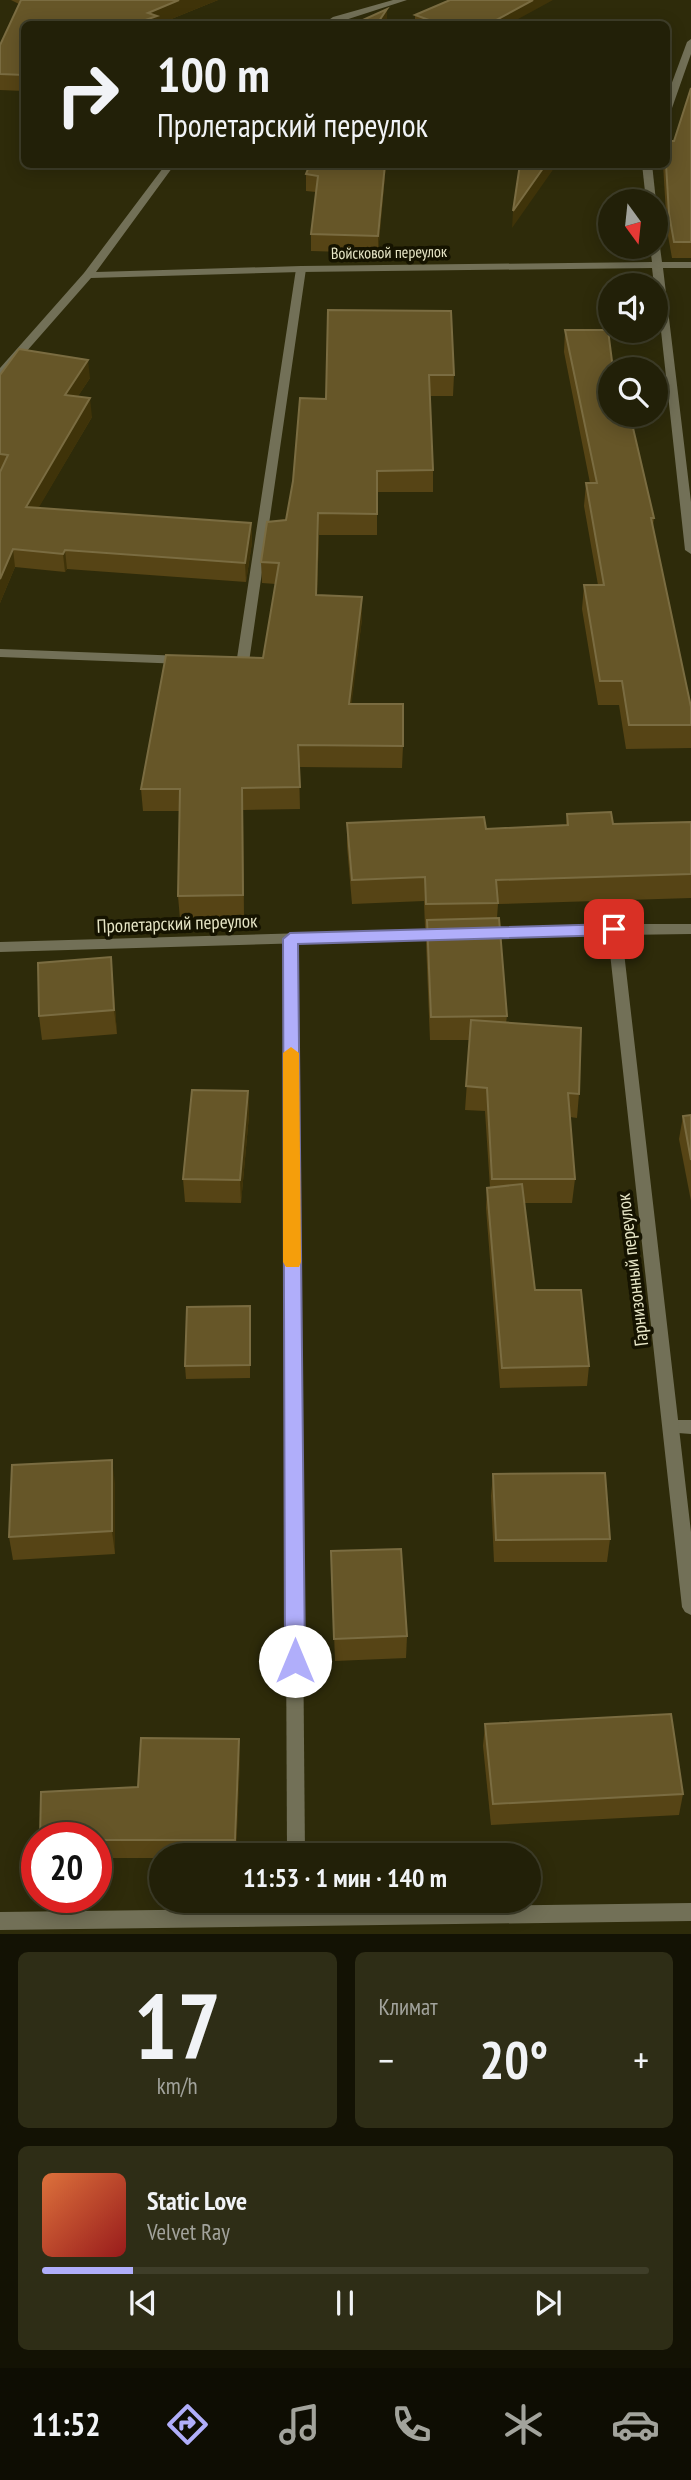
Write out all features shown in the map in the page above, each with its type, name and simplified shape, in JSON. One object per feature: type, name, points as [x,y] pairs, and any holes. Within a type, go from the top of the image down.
[{"type":"street","points":[[332,21],[403,0]]},
{"type":"street","points":[[670,100],[691,42]]},
{"type":"street","points":[[0,375],[88,275],[168,168]]},
{"type":"street","points":[[647,168],[650,189]]},
{"type":"street","points":[[656,259],[691,550]]},
{"type":"street","name":"Войсковой переулок","points":[[88,275],[301,269],[691,265]]},
{"type":"street","points":[[0,653],[243,662],[301,269]]},
{"type":"street","name":"Гарнизонный переулок","points":[[614,929],[691,1606]]},
{"type":"street","name":"Пролетарский переулок","points":[[0,947],[691,929]]},
{"type":"street","points":[[290,939],[296,1843]]},
{"type":"street","points":[[671,1427],[691,1427]]},
{"type":"street","points":[[541,1911],[691,1912]]},
{"type":"street","points":[[0,1921],[197,1913]]},
{"type":"building","points":[[21,0],[179,0],[148,13],[157,16],[143,21],[21,21],[21,75],[0,74],[0,45]]},
{"type":"building","points":[[450,0],[533,0],[494,21],[432,21],[415,15]]},
{"type":"building","points":[[387,9],[379,21],[361,21]]},
{"type":"building","points":[[691,88],[691,242],[674,242],[666,168],[670,168],[670,141],[674,141]]},
{"type":"building","points":[[308,168],[385,168],[378,236],[311,234],[318,176],[306,174]]},
{"type":"building","points":[[519,168],[543,168],[513,211]]},
{"type":"building","points":[[328,310],[451,311],[454,375],[429,375],[433,470],[377,471],[377,514],[318,513],[316,595],[362,597],[349,704],[403,704],[403,746],[298,745],[300,787],[242,788],[243,895],[178,896],[180,789],[141,789],[166,655],[263,658],[279,563],[261,562],[267,522],[286,520],[293,481],[300,398],[326,399]]},
{"type":"building","points":[[565,330],[598,330],[598,343],[610,343],[611,357],[598,357],[598,427],[633,427],[654,518],[651,518],[691,707],[691,725],[629,725],[622,681],[600,681],[584,585],[604,585],[586,483],[597,483]]},
{"type":"building","points":[[19,349],[88,360],[65,395],[90,398],[26,507],[251,523],[245,563],[65,550],[63,554],[13,549],[0,579],[0,472],[8,455],[0,454],[0,375]]},
{"type":"building","points":[[611,812],[613,824],[691,822],[691,874],[496,880],[498,903],[426,904],[425,877],[352,880],[347,823],[484,817],[486,829],[568,825],[567,814]]},
{"type":"building","points":[[499,918],[507,1016],[431,1017],[427,920]]},
{"type":"building","points":[[111,957],[114,1010],[39,1016],[38,963]]},
{"type":"building","points":[[471,1020],[581,1028],[579,1094],[568,1093],[575,1179],[492,1179],[487,1088],[466,1086]]},
{"type":"building","points":[[192,1090],[248,1091],[240,1180],[183,1179]]},
{"type":"building","points":[[691,1115],[691,1160],[683,1116]]},
{"type":"building","points":[[522,1184],[535,1290],[581,1290],[589,1366],[502,1368],[487,1188]]},
{"type":"building","points":[[250,1306],[250,1365],[185,1366],[187,1307]]},
{"type":"building","points":[[112,1460],[112,1531],[9,1537],[12,1465]]},
{"type":"building","points":[[605,1473],[610,1539],[496,1540],[493,1474]]},
{"type":"building","points":[[401,1549],[407,1636],[334,1639],[331,1551]]},
{"type":"building","points":[[671,1714],[683,1794],[493,1804],[485,1724]]},
{"type":"building","points":[[141,1738],[239,1739],[235,1840],[112,1840],[112,1822],[40,1822],[41,1792],[138,1787]]},
{"type":"slow traffic","points":[[291,1053],[292,1262]]},
{"type":"route","points":[[295,1661],[290,939],[614,929]]}]
